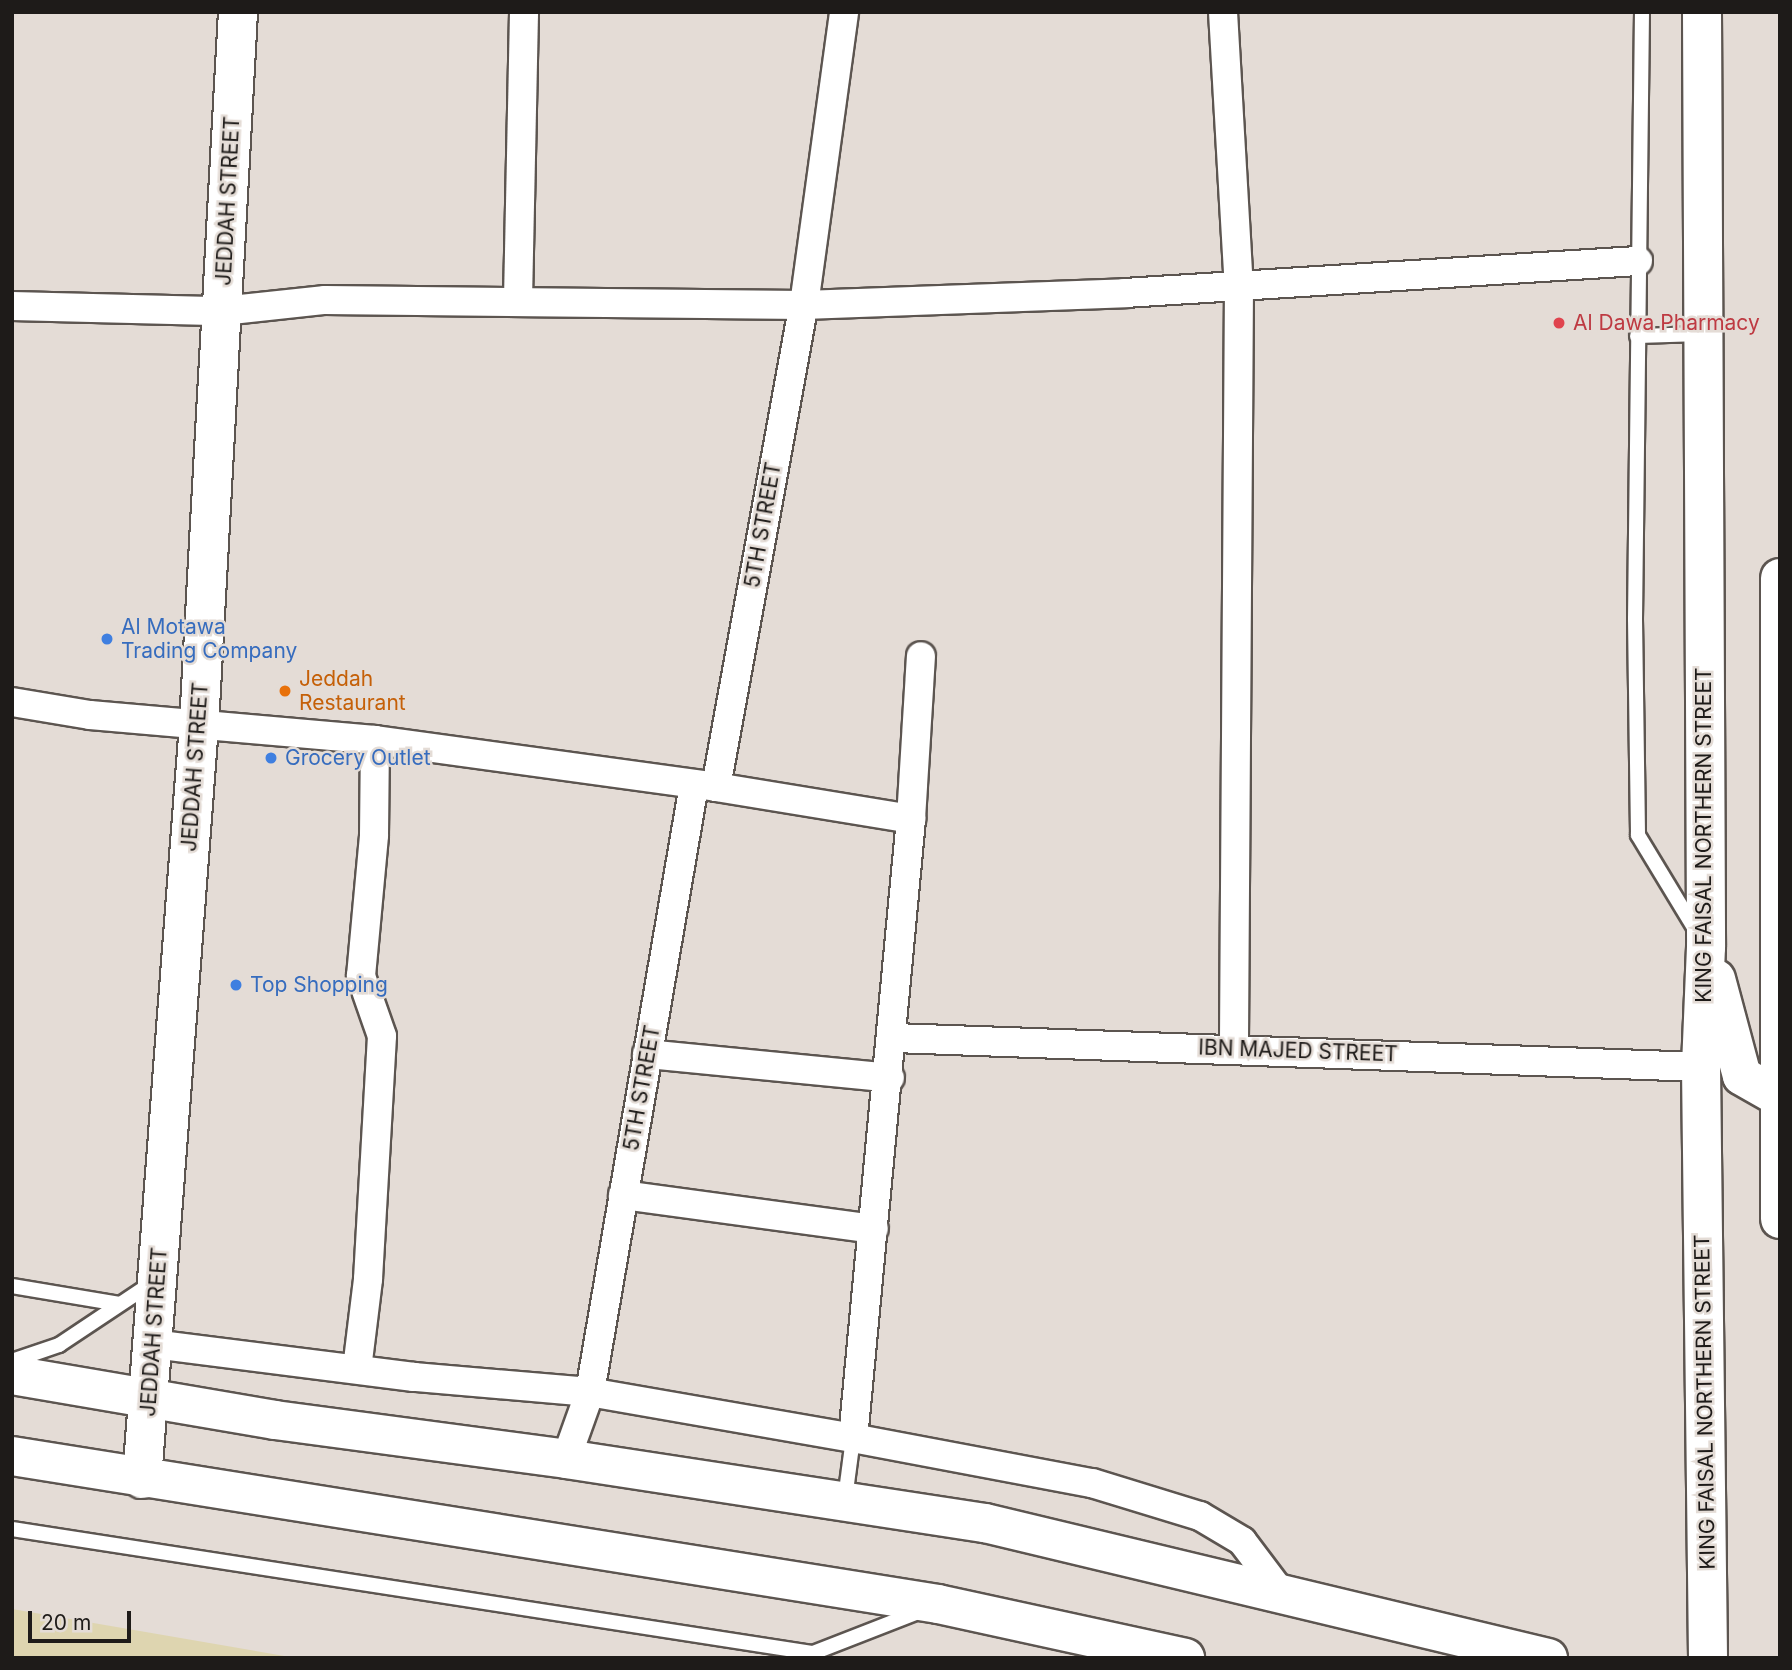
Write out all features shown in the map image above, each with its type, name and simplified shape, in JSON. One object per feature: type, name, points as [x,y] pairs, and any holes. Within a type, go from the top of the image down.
[{"type":"main road","name":"JEDDAH STREET","points":[[142,1479],[199,725],[238,12]]},
{"type":"main road","name":"KING FAISAL NORTHERN STREET","points":[[1702,12],[1706,947],[1701,1067],[1708,1658]]},
{"type":"main road","points":[[1780,578],[1780,1219]]},
{"type":"main road","points":[[1706,947],[1742,1076],[1779,1097]]},
{"type":"main road","points":[[12,1375],[150,1399],[985,1523],[1279,1590],[1548,1658]]},
{"type":"main road","points":[[12,1456],[142,1479],[938,1604],[1185,1658]]},
{"type":"street","points":[[518,300],[524,12]]},
{"type":"street","name":"5TH STREET","points":[[566,1459],[590,1392],[647,1054],[804,305],[844,12]]},
{"type":"street","points":[[1223,12],[1239,286],[1234,1049]]},
{"type":"street","points":[[12,306],[222,311],[325,300],[804,305],[1239,286],[1638,261]]},
{"type":"street","points":[[853,1438],[894,1038],[921,656]]},
{"type":"street","points":[[12,702],[90,715],[375,740],[705,785],[911,819]]},
{"type":"street","points":[[357,1369],[368,1279],[382,1036],[361,976],[374,835],[375,740]]},
{"type":"street","name":"IBN MAJED STREET","points":[[894,1038],[1701,1067]]},
{"type":"street","points":[[647,1054],[890,1078]]},
{"type":"street","points":[[624,1195],[874,1229]]},
{"type":"street","points":[[154,1344],[357,1369],[590,1392],[1092,1483],[1199,1516],[1242,1541],[1279,1590]]},
{"type":"lane","points":[[1642,12],[1637,336],[1638,835],[1706,947]]},
{"type":"lane","points":[[1637,336],[1703,334]]},
{"type":"lane","points":[[12,1361],[59,1345],[159,1278]]},
{"type":"lane","points":[[12,1286],[120,1304]]},
{"type":"lane","points":[[845,1502],[853,1438]]},
{"type":"lane","points":[[12,1529],[813,1653],[938,1604]]},
{"type":"sand","points":[[12,1609],[296,1658],[12,1658]]},
{"type":"place","name":"Al Dawa Pharmacy","points":[[1559,323]]},
{"type":"place","name":"Al Motawa Trading Company","points":[[107,639]]},
{"type":"place","name":"Jeddah Restaurant","points":[[285,691]]},
{"type":"place","name":"Grocery Outlet","points":[[271,758]]},
{"type":"place","name":"Top Shopping","points":[[236,985]]}]
